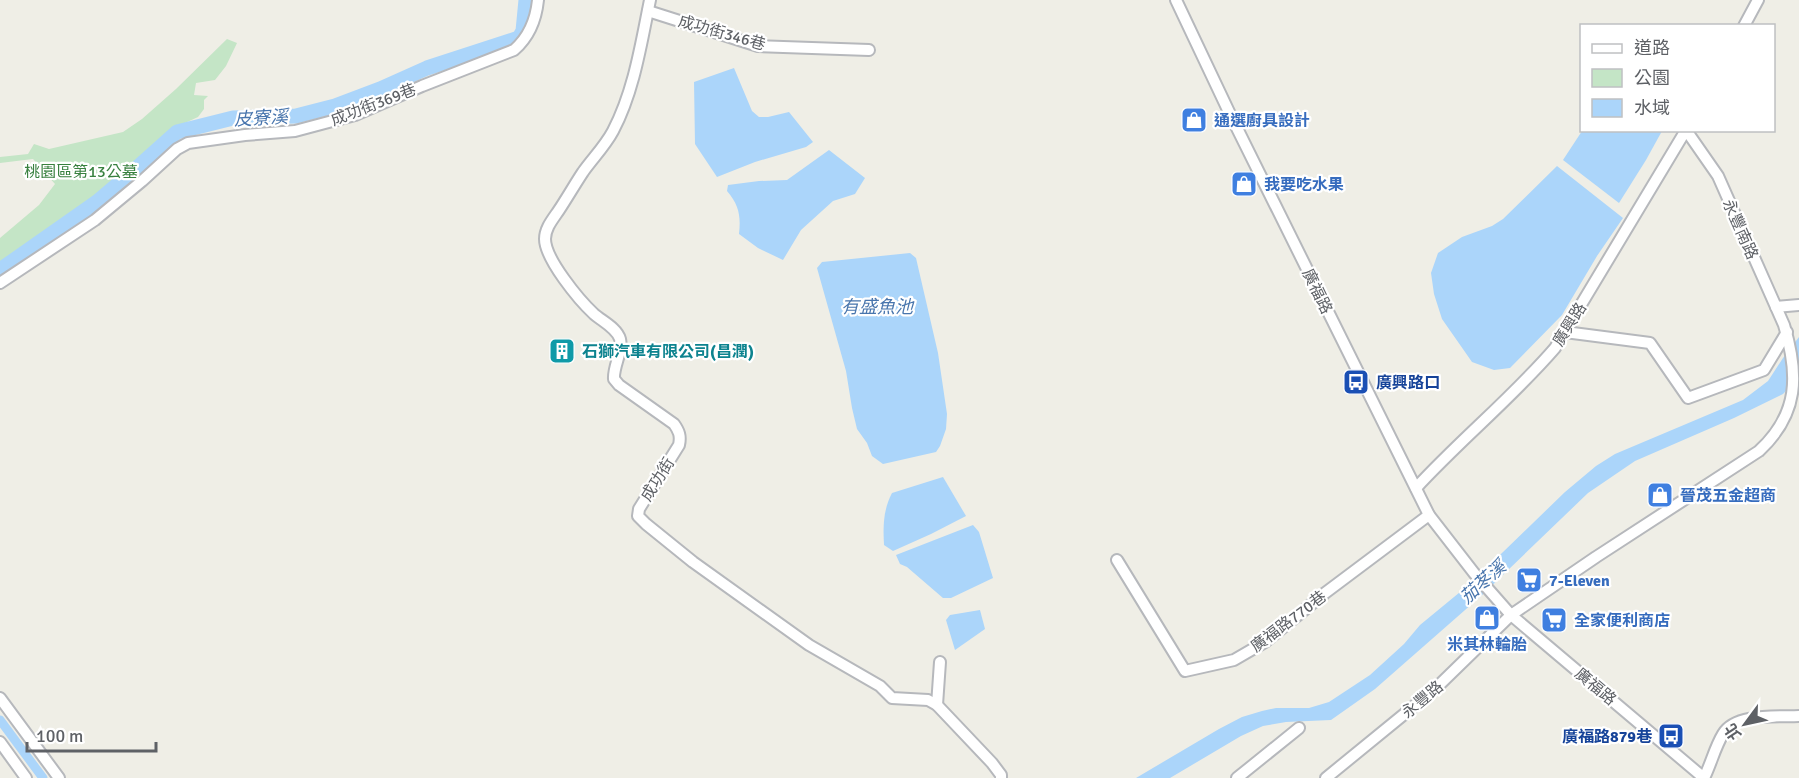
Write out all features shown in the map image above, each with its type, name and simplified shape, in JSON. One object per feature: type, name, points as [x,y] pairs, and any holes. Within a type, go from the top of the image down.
[{"type":"street","name":"成功街369巷","points":[[0,283],[95,219],[142,181],[177,148],[200,141],[295,131],[355,115],[514,50],[525,41],[536,14],[538,0]]},
{"type":"street","name":"廣福路","points":[[1176,0],[1229,112],[1429,515],[1474,573],[1511,615],[1704,778]]},
{"type":"street","points":[[1745,24],[1758,0]]},
{"type":"street","name":"成功街346巷","points":[[649,5],[758,46],[869,50]]},
{"type":"street","name":"成功街","points":[[649,5],[634,75],[612,132],[547,229],[545,240],[551,260],[566,282],[593,313],[615,330],[619,336],[620,348],[614,379],[619,385],[674,424],[679,431],[679,445],[639,510],[638,516],[693,562],[809,645],[880,686],[892,698],[928,700],[937,705]]},
{"type":"street","name":"廣興路","points":[[1416,488],[1437,465],[1535,372],[1555,348],[1685,132]]},
{"type":"street","name":"永豐南路","points":[[1511,615],[1577,569],[1759,451],[1770,441],[1794,401],[1797,375],[1787,332],[1718,176],[1687,132]]},
{"type":"street","points":[[1776,307],[1799,305]]},
{"type":"street","points":[[1565,332],[1650,343],[1688,398],[1764,370],[1787,332]]},
{"type":"street","name":"廣福路770巷","points":[[1117,560],[1185,671],[1234,660],[1265,642],[1325,593],[1429,515]]},
{"type":"street","name":"永豐路","points":[[1326,778],[1436,689],[1511,615]]},
{"type":"street","points":[[940,662],[937,705],[992,763],[1001,778]]},
{"type":"street","points":[[0,698],[59,778]]},
{"type":"street","points":[[1704,778],[1724,732],[1734,722],[1762,717],[1799,716]]},
{"type":"street","points":[[1237,778],[1299,728]]},
{"type":"street","points":[[0,742],[26,778]]},
{"type":"green space","name":"桃園區第13公墓","points":[[227,39],[237,43],[226,66],[215,80],[196,83],[194,95],[208,96],[204,100],[204,109],[198,117],[172,129],[93,200],[0,264],[0,238],[39,205],[55,184],[33,159],[0,163],[0,157],[28,154],[34,144],[49,149],[123,132],[142,119],[176,89]]},
{"type":"water","points":[[734,68],[752,111],[759,117],[789,112],[813,142],[806,147],[755,162],[717,177],[695,144],[694,82]]},
{"type":"water","points":[[1581,132],[1661,132],[1619,203],[1563,160]]},
{"type":"water","points":[[829,150],[865,178],[855,194],[833,201],[801,230],[783,260],[758,248],[739,234],[738,211],[727,191],[728,185],[787,180]]},
{"type":"water","points":[[1557,166],[1623,218],[1562,315],[1510,368],[1494,370],[1472,362],[1442,319],[1434,294],[1431,273],[1438,253],[1462,237],[1492,226],[1503,219]]},
{"type":"water","name":"有盛魚池","points":[[910,253],[916,258],[938,353],[947,414],[946,429],[936,452],[883,464],[872,456],[867,443],[857,429],[846,371],[817,268],[822,262]]},
{"type":"water","name":"茄苳溪","points":[[1799,337],[1799,378],[1783,394],[1635,461],[1588,493],[1481,596],[1375,689],[1331,720],[1286,722],[1263,726],[1241,736],[1170,778],[1136,778],[1242,717],[1276,708],[1309,708],[1329,702],[1370,675],[1404,644],[1420,625],[1471,583],[1565,492],[1596,466],[1615,454],[1743,400],[1768,381]]},
{"type":"water","points":[[943,477],[966,516],[893,551],[884,545],[884,519],[892,493]]},
{"type":"water","points":[[973,525],[979,532],[993,578],[951,598],[943,598],[907,567],[900,564],[896,555]]},
{"type":"water","points":[[980,610],[985,629],[955,650],[946,620],[950,615]]},
{"type":"waterway","name":"皮寮溪","points":[[0,270],[97,202],[177,132],[233,118],[296,116],[335,106],[427,68],[519,38],[523,31],[526,0]]},
{"type":"waterway","points":[[0,720],[43,778]]},
{"type":"place","name":"通選廚具設計","points":[[1194,120]]},
{"type":"place","name":"我要吃水果","points":[[1244,184]]},
{"type":"place","name":"石獅汽車有限公司(昌潤)","points":[[562,351]]},
{"type":"place","name":"廣興路口","points":[[1356,382]]},
{"type":"place","name":"晉茂五金超商","points":[[1660,495]]},
{"type":"place","name":"7-Eleven","points":[[1529,580]]},
{"type":"place","name":"米其林輪胎","points":[[1487,618]]},
{"type":"place","name":"全家便利商店","points":[[1554,620]]},
{"type":"place","name":"廣福路879巷","points":[[1671,736]]}]
